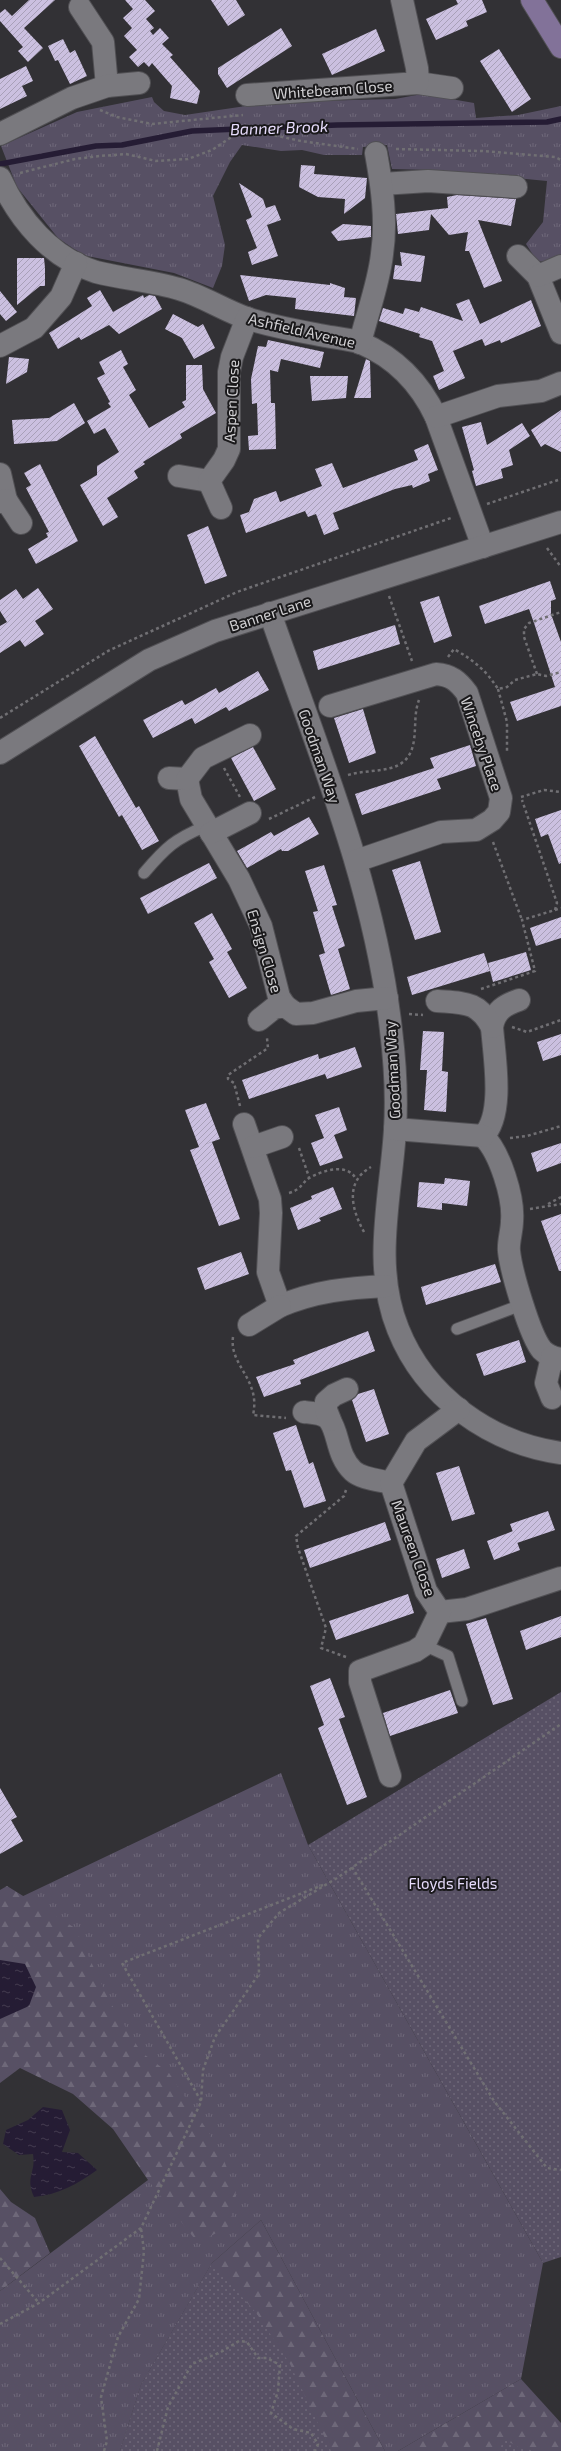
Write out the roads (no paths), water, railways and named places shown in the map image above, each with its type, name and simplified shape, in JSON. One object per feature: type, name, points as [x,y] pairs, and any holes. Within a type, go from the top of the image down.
[{"type":"main road","points":[[532,0],[561,47]]},
{"type":"street","points":[[402,0],[417,68],[418,83]]},
{"type":"street","points":[[80,6],[103,42],[107,86]]},
{"type":"street","points":[[0,134],[72,98],[107,86],[139,83]]},
{"type":"street","name":"Whitebeam Close","points":[[247,105],[418,83],[452,88]]},
{"type":"street","points":[[360,343],[382,255],[384,228],[382,184],[376,153]]},
{"type":"street","name":"Ashfield Avenue","points":[[0,178],[12,203],[44,242],[58,254],[76,263],[96,272],[180,289],[247,318],[280,328],[360,343],[389,358],[410,375],[426,397],[436,417],[471,510],[483,547]]},
{"type":"street","points":[[382,184],[428,181],[516,187]]},
{"type":"street","points":[[518,256],[538,276],[561,333]]},
{"type":"street","points":[[0,346],[34,328],[61,297],[76,263]]},
{"type":"street","points":[[538,276],[561,266]]},
{"type":"street","name":"Aspen Close","points":[[209,481],[224,460],[229,449],[229,372],[232,357],[247,318]]},
{"type":"street","points":[[436,417],[498,396],[541,391],[561,383]]},
{"type":"street","points":[[0,474],[3,501],[22,522]]},
{"type":"street","points":[[179,476],[209,481],[221,508]]},
{"type":"street","name":"Banner Lane","points":[[0,753],[149,660],[215,632],[270,613],[561,522]]},
{"type":"street","name":"Goodman Way","points":[[270,613],[356,861],[379,948],[387,998],[394,1068],[395,1129],[384,1254],[386,1286],[398,1329],[416,1364],[437,1390],[459,1409],[504,1438],[522,1445],[561,1453]]},
{"type":"street","name":"Winceby Place","points":[[330,706],[436,674],[447,675],[458,682],[467,694],[501,798],[499,812],[486,825],[476,830],[441,832],[356,861]]},
{"type":"street","name":"Ensign Close","points":[[250,735],[203,758],[178,778],[240,879],[261,926],[279,997],[285,1006],[296,1014],[313,1013],[356,1001],[387,998]]},
{"type":"street","points":[[208,829],[250,813]]},
{"type":"street","points":[[519,1000],[499,1010],[494,1018],[492,1027],[496,1091],[495,1106],[485,1134],[499,1164],[509,1193],[512,1212],[509,1249],[511,1264],[535,1338],[542,1350],[556,1358],[546,1383],[552,1398]]},
{"type":"street","points":[[433,1008],[464,1003],[480,1009],[492,1027]]},
{"type":"street","name":"Ensign Close","points":[[259,1020],[274,1008],[285,1006]]},
{"type":"street","points":[[244,1124],[270,1199],[271,1212],[268,1272],[280,1306]]},
{"type":"street","points":[[395,1129],[485,1134]]},
{"type":"street","points":[[253,1147],[282,1137]]},
{"type":"street","points":[[250,1325],[280,1306],[298,1299],[336,1289],[386,1286]]},
{"type":"street","points":[[330,1420],[326,1410],[326,1402],[334,1395],[347,1389]]},
{"type":"street","name":"Maureen Close","points":[[440,1612],[426,1591],[391,1483],[416,1441],[459,1409]]},
{"type":"street","points":[[304,1412],[321,1415],[330,1420]]},
{"type":"street","name":"Maureen Close","points":[[330,1420],[343,1458],[353,1471],[363,1476],[391,1483]]},
{"type":"street","name":"Maureen Close","points":[[440,1612],[467,1609],[561,1578]]},
{"type":"street","name":"Maureen Close","points":[[424,1646],[440,1612]]},
{"type":"street","points":[[390,1776],[360,1682],[360,1671],[415,1651],[424,1646]]},
{"type":"lane","points":[[144,873],[163,851],[176,839],[208,829]]},
{"type":"lane","points":[[457,1329],[524,1304]]},
{"type":"lane","points":[[424,1646],[448,1656],[462,1701]]},
{"type":"water","points":[[0,1960],[25,1964],[36,1987],[29,2006],[0,2019]]},
{"type":"water","points":[[43,2107],[62,2110],[70,2130],[62,2152],[78,2153],[97,2170],[67,2188],[51,2194],[34,2197],[30,2184],[34,2161],[33,2154],[19,2155],[3,2144],[6,2130],[28,2120]]},
{"type":"waterway","name":"Banner Brook","points":[[0,164],[96,146],[122,145],[192,131],[337,125],[547,122],[561,119]]},
{"type":"park label","name":"Floyds Fields","points":[[453,1883]]}]
